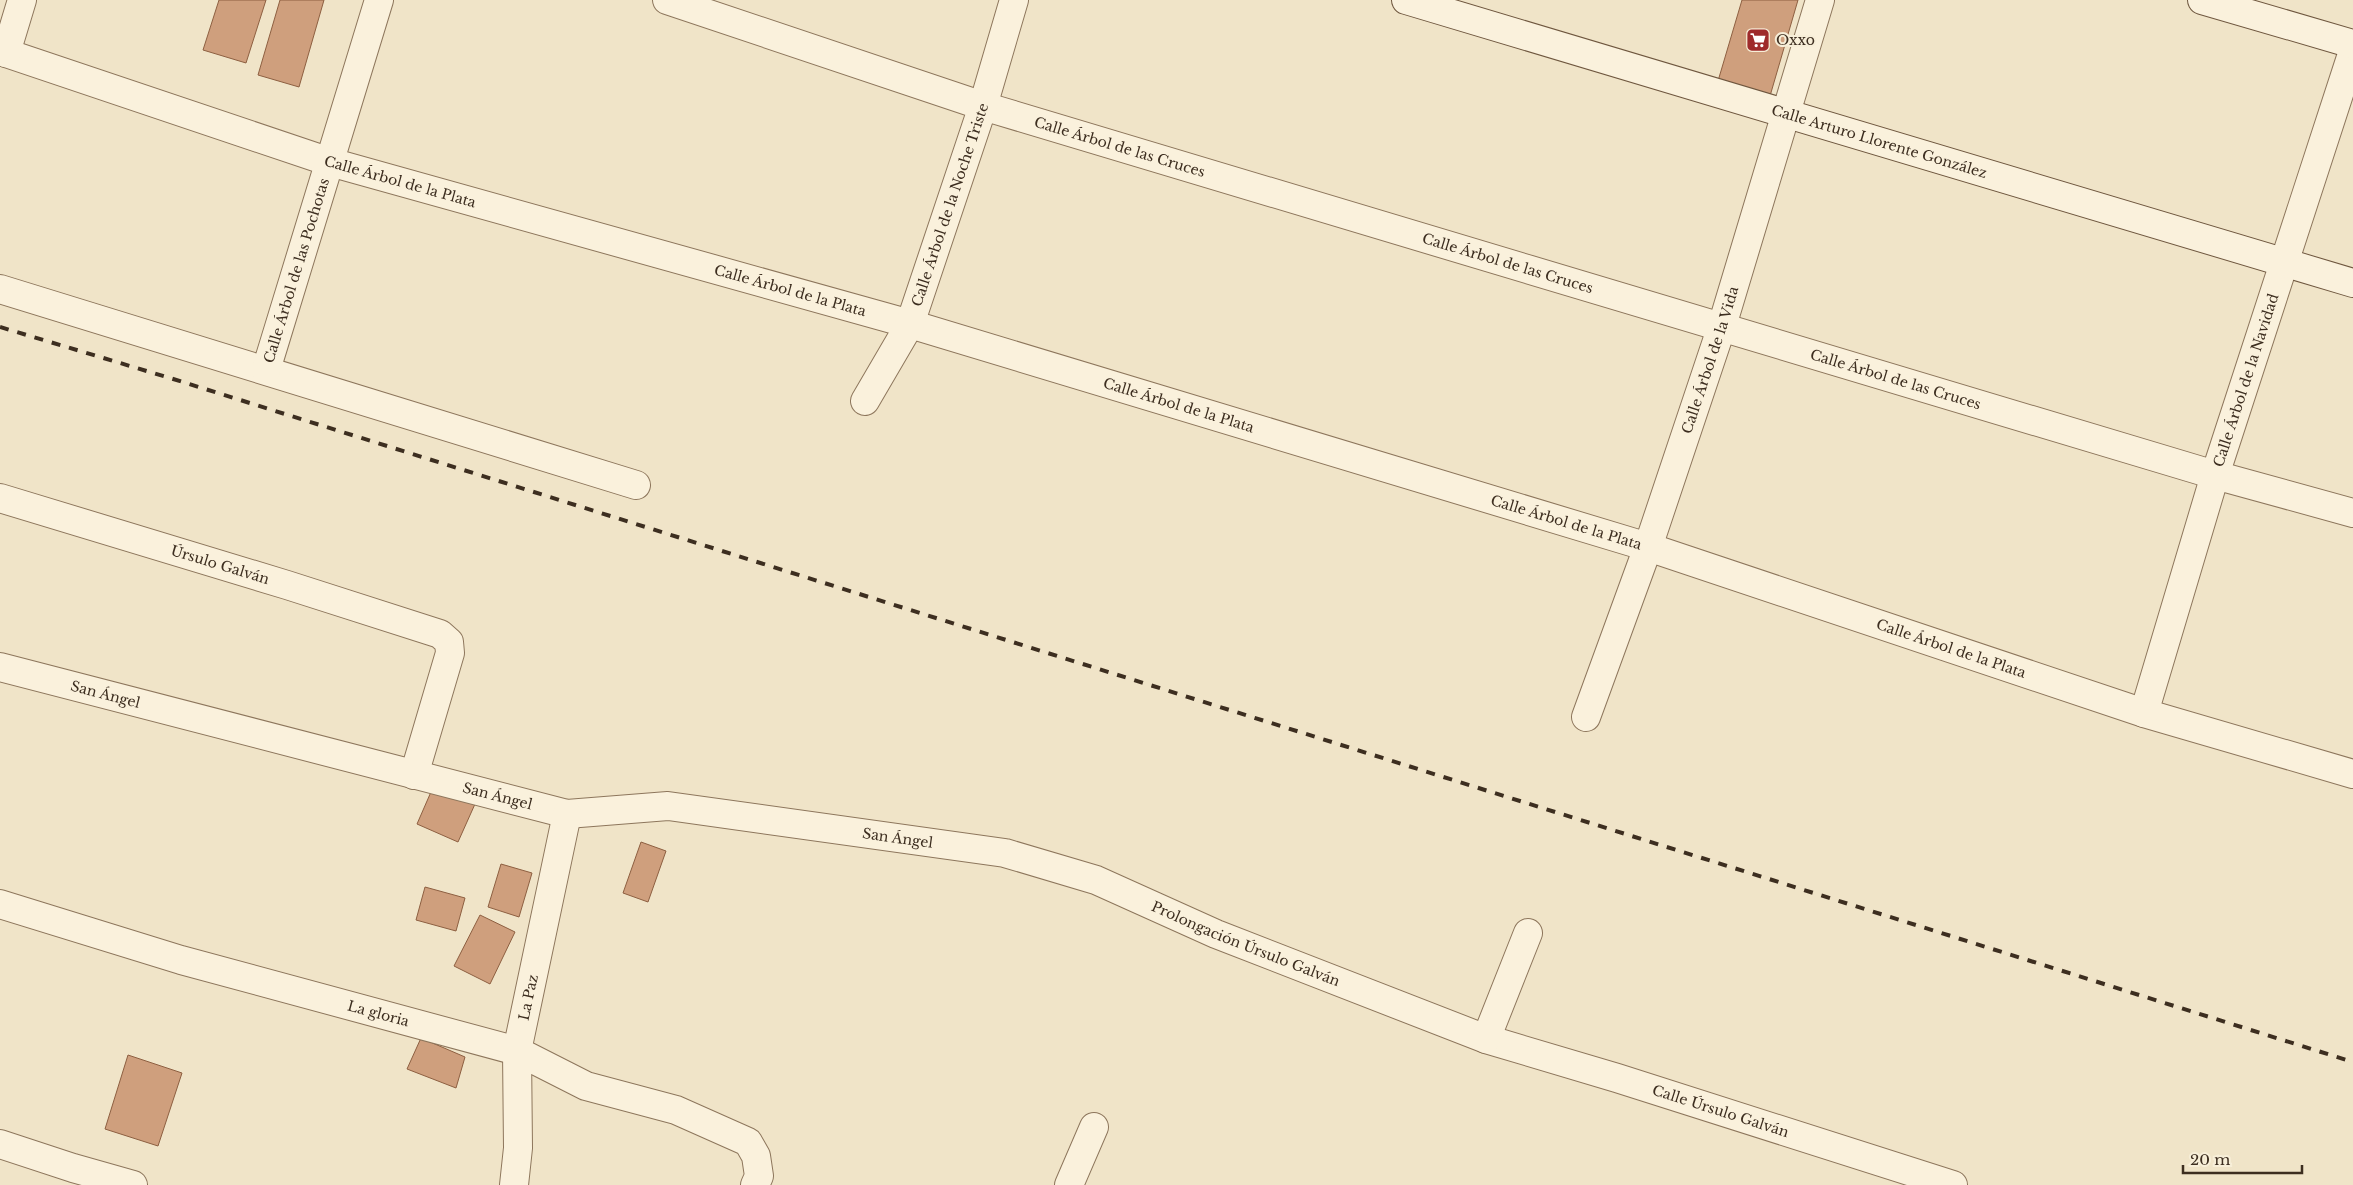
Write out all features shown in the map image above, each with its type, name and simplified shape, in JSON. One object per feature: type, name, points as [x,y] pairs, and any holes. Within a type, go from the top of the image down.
[{"type":"street","points":[[3,52],[22,0]]},
{"type":"street","name":"Calle Árbol de las Pochotas","points":[[266,370],[379,0]]},
{"type":"street","name":"Calle Árbol de las Cruces","points":[[667,0],[983,106],[2215,475],[2353,513]]},
{"type":"street","name":"Calle Árbol de la Noche Triste","points":[[865,401],[910,324],[983,106],[1014,0]]},
{"type":"street","name":"Calle Arturo Llorente González","points":[[1406,0],[2353,283]]},
{"type":"street","name":"Calle Árbol de la Vida","points":[[1586,718],[1648,547],[1722,326],[1820,0]]},
{"type":"street","points":[[2202,0],[2353,44]]},
{"type":"street","name":"Calle Árbol de la Navidad","points":[[2144,713],[2215,475],[2353,51]]},
{"type":"street","name":"Calle Árbol de la Plata","points":[[3,52],[330,162],[910,324],[1648,547],[2144,713],[2353,774]]},
{"type":"street","points":[[0,288],[636,485]]},
{"type":"street","name":"Úrsulo Galván","points":[[0,498],[287,585],[440,634],[448,642],[450,652],[414,775]]},
{"type":"street","name":"San Ángel","points":[[0,667],[566,814],[668,806],[1005,853]]},
{"type":"street","name":"La Paz","points":[[514,1185],[518,1148],[517,1051],[566,814]]},
{"type":"street","name":"Prolongación Úrsulo Galván","points":[[1005,853],[1096,880],[1216,934],[1486,1039]]},
{"type":"street","name":"La gloria","points":[[0,904],[181,960],[517,1051],[586,1086],[676,1110],[748,1142],[756,1156],[759,1176],[755,1185]]},
{"type":"street","points":[[1486,1039],[1528,933]]},
{"type":"street","name":"Calle Úrsulo Galván","points":[[1486,1039],[1617,1078],[1953,1185]]},
{"type":"street","points":[[1069,1185],[1094,1127]]},
{"type":"street","points":[[0,1144],[73,1168],[134,1185]]},
{"type":"building","points":[[219,0],[266,0],[246,63],[203,50]]},
{"type":"building","points":[[280,0],[324,0],[299,87],[258,75]]},
{"type":"building","name":"Oxxo","points":[[1742,0],[1798,0],[1770,96],[1718,81]]},
{"type":"building","points":[[434,785],[475,804],[458,842],[417,824]]},
{"type":"building","points":[[641,842],[666,851],[648,902],[623,893]]},
{"type":"building","points":[[501,864],[532,873],[519,917],[488,907]]},
{"type":"building","points":[[425,887],[465,898],[456,931],[416,920]]},
{"type":"building","points":[[480,915],[515,932],[490,984],[454,966]]},
{"type":"building","points":[[421,1038],[465,1057],[456,1088],[407,1069]]},
{"type":"building","points":[[128,1055],[182,1073],[158,1146],[105,1129]]},
{"type":"railway","points":[[0,327],[170,378],[2353,1062]]},
{"type":"place","name":"Oxxo","points":[[1758,40]]}]
